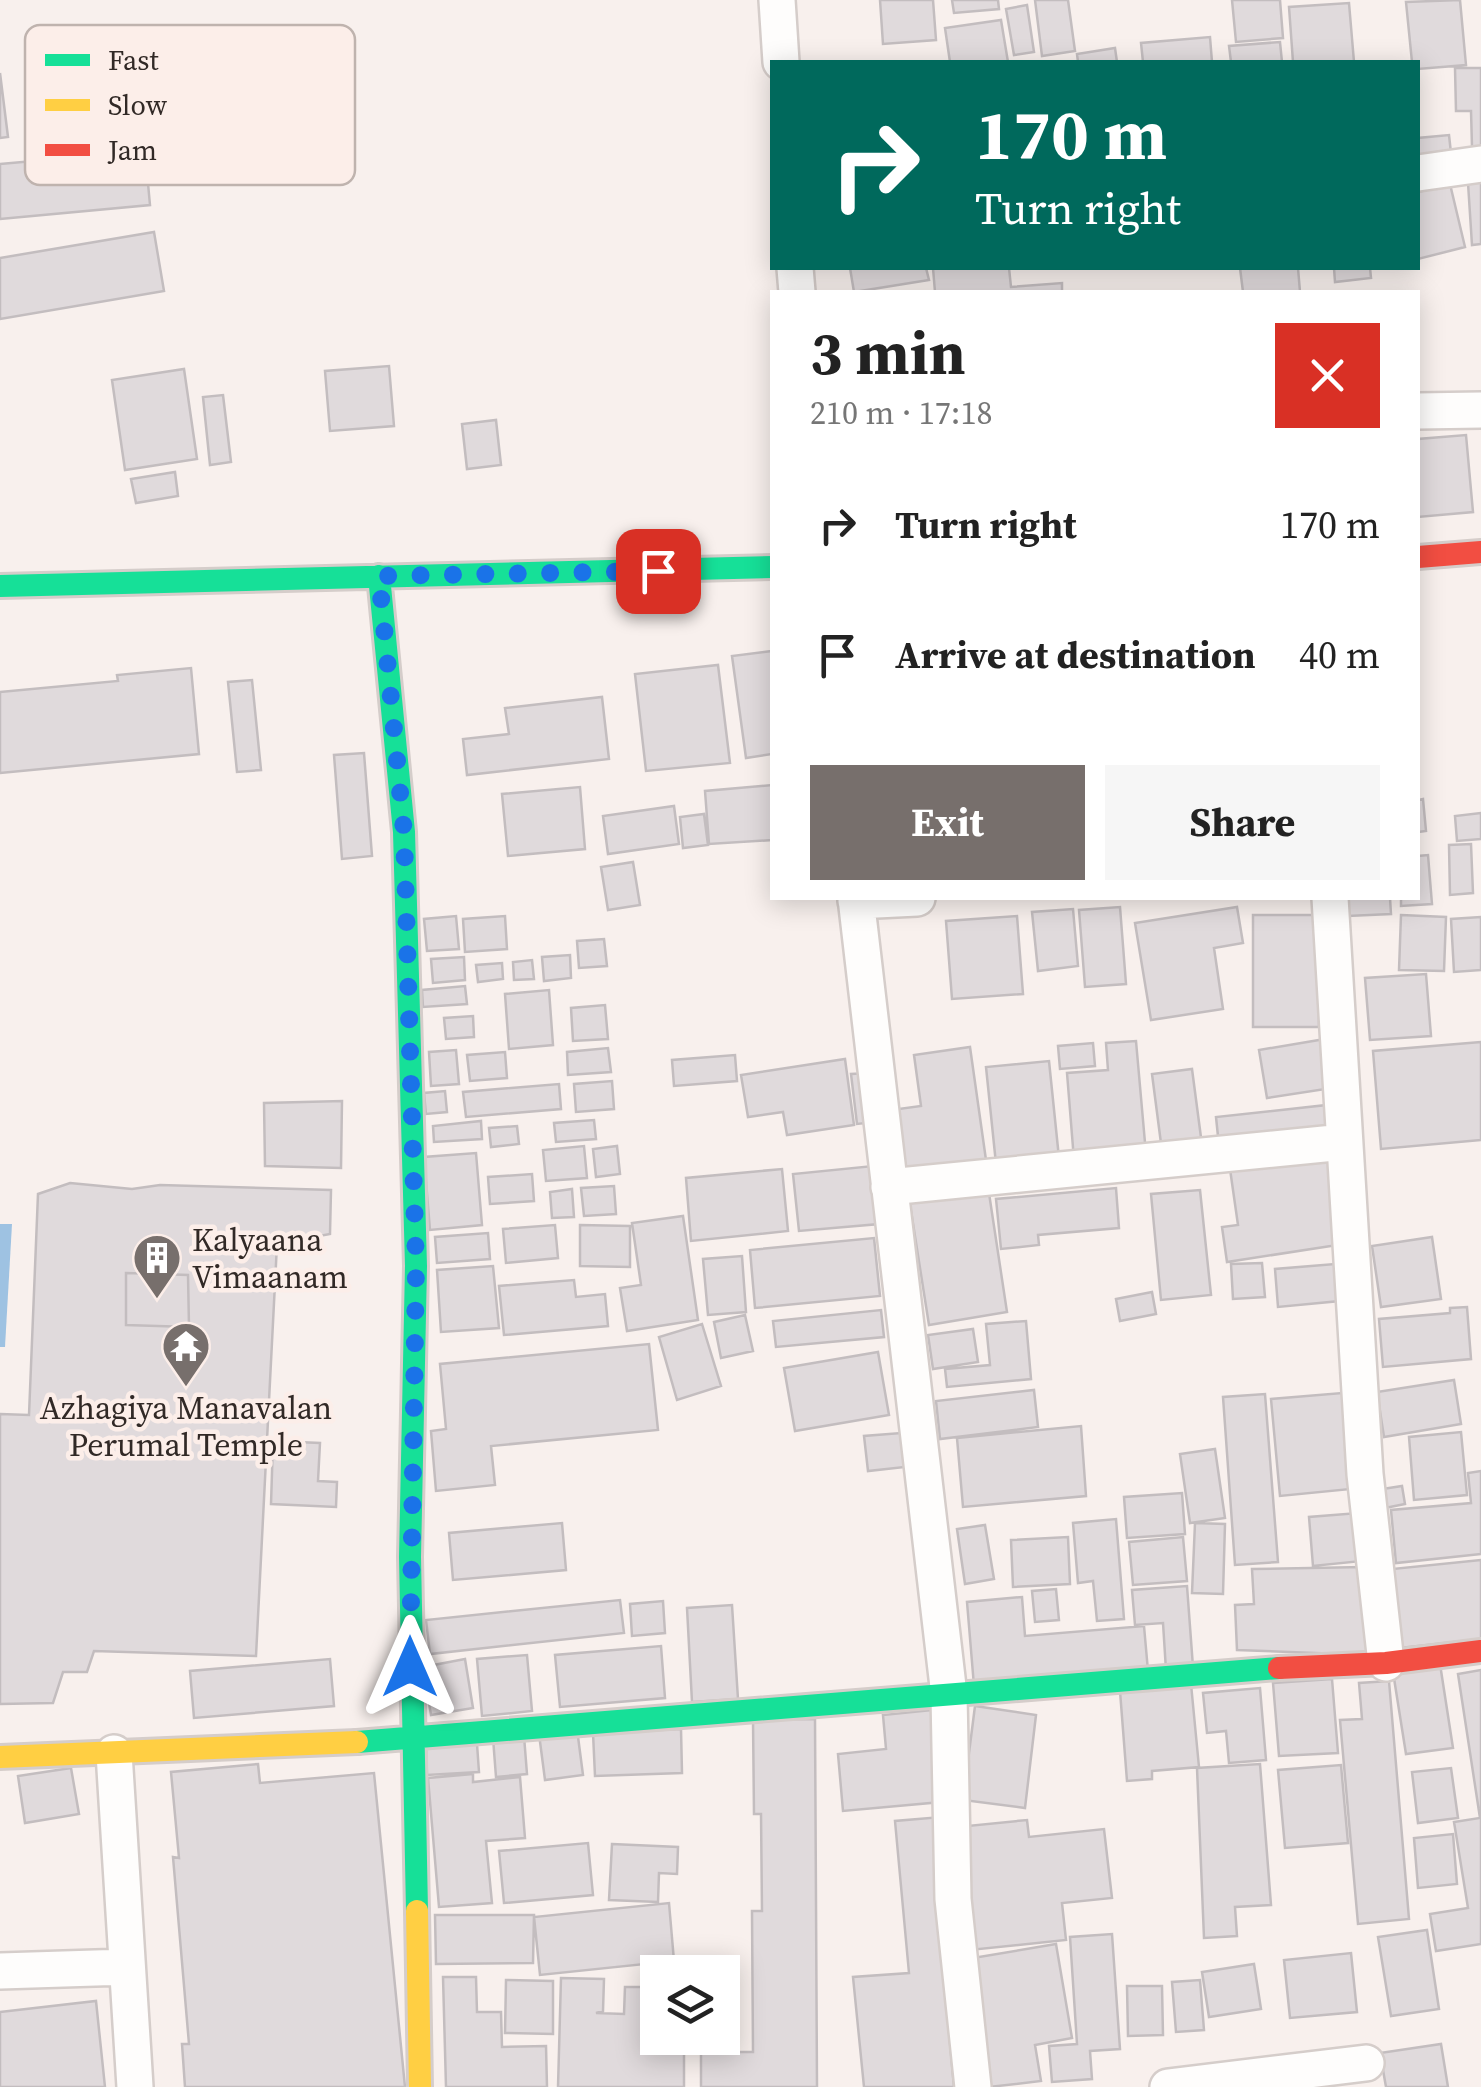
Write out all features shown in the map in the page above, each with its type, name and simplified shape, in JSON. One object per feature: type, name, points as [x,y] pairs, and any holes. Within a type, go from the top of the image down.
[{"type":"street","points":[[778,0],[780,60]]},
{"type":"street","points":[[1420,173],[1481,164]]},
{"type":"street","points":[[1420,410],[1481,410]]},
{"type":"street","points":[[1420,557],[1481,552]]},
{"type":"street","points":[[0,586],[770,568]]},
{"type":"street","points":[[379,576],[404,832],[416,1266],[411,1740],[420,2087]]},
{"type":"street","points":[[856,900],[949,1695],[953,1899],[973,2087]]},
{"type":"street","points":[[1330,900],[1365,1474],[1386,1663]]},
{"type":"street","points":[[889,1188],[1344,1142]]},
{"type":"street","points":[[0,1758],[411,1740],[1205,1672],[1386,1663],[1481,1652]]},
{"type":"street","points":[[114,1753],[135,2087]]},
{"type":"street","points":[[0,1971],[126,1967]]},
{"type":"street","points":[[1168,2087],[1366,2063]]},
{"type":"water","points":[[0,1224],[12,1224],[5,1347],[0,1347]]},
{"type":"building","points":[[880,0],[933,0],[936,40],[883,44]]},
{"type":"building","points":[[952,0],[998,0],[999,9],[954,13]]},
{"type":"building","points":[[1035,0],[1068,0],[1075,51],[1042,56]]},
{"type":"building","points":[[1232,0],[1280,0],[1283,38],[1236,42]]},
{"type":"building","points":[[1460,0],[1466,65],[1420,69],[1420,60],[1412,60],[1406,2]]},
{"type":"building","points":[[1349,3],[1354,60],[1293,60],[1289,7]]},
{"type":"building","points":[[1027,5],[1034,52],[1014,55],[1006,9]]},
{"type":"building","points":[[1001,20],[1008,60],[950,60],[945,28]]},
{"type":"building","points":[[1210,37],[1212,60],[1143,60],[1141,43]]},
{"type":"building","points":[[1280,42],[1282,60],[1231,60],[1229,46]]},
{"type":"building","points":[[1115,48],[1117,60],[1078,60],[1077,54]]},
{"type":"building","points":[[1455,68],[1481,68],[1481,147],[1472,147],[1471,111],[1456,111]]},
{"type":"building","points":[[0,73],[8,137],[0,138]]},
{"type":"building","points":[[1449,135],[1451,153],[1420,157],[1420,138]]},
{"type":"building","points":[[25,162],[25,185],[148,185],[150,205],[0,219],[0,164]]},
{"type":"building","points":[[1481,182],[1481,244],[1472,245],[1468,183]]},
{"type":"building","points":[[1450,184],[1465,247],[1420,258],[1420,192]]},
{"type":"building","points":[[154,232],[164,291],[0,319],[0,258]]},
{"type":"building","points":[[850,270],[926,270],[929,280],[866,290],[854,290]]},
{"type":"building","points":[[933,270],[1009,270],[1011,287],[1062,283],[1062,290],[935,290]]},
{"type":"building","points":[[1240,270],[1298,270],[1300,290],[1243,290]]},
{"type":"building","points":[[1334,270],[1370,270],[1371,278],[1335,282]]},
{"type":"building","points":[[389,366],[394,426],[330,431],[325,371]]},
{"type":"building","points":[[184,369],[197,459],[125,470],[112,380]]},
{"type":"building","points":[[223,395],[231,462],[210,465],[203,397]]},
{"type":"building","points":[[496,420],[501,465],[467,469],[462,424]]},
{"type":"building","points":[[1466,435],[1473,512],[1420,517],[1420,439]]},
{"type":"building","points":[[175,472],[178,496],[136,503],[131,479]]},
{"type":"building","points":[[770,651],[770,754],[746,758],[732,656]]},
{"type":"building","points":[[718,665],[730,763],[646,771],[635,674]]},
{"type":"building","points":[[191,668],[199,754],[0,773],[0,692],[118,681],[117,675]]},
{"type":"building","points":[[252,680],[261,770],[237,772],[228,682]]},
{"type":"building","points":[[602,697],[609,759],[467,775],[463,739],[509,734],[505,708]]},
{"type":"building","points":[[364,753],[372,856],[342,859],[334,755]]},
{"type":"building","points":[[770,785],[770,840],[709,844],[705,791]]},
{"type":"building","points":[[580,787],[585,849],[508,856],[502,794]]},
{"type":"building","points":[[1423,799],[1426,831],[1420,832]]},
{"type":"building","points":[[674,806],[679,844],[608,854],[603,816]]},
{"type":"building","points":[[1481,813],[1481,839],[1457,841],[1455,816]]},
{"type":"building","points":[[704,814],[708,845],[683,848],[680,817]]},
{"type":"building","points":[[1471,844],[1473,893],[1450,895],[1449,845]]},
{"type":"building","points":[[1428,855],[1432,904],[1401,906],[1401,900],[1420,900],[1420,856]]},
{"type":"building","points":[[633,862],[640,905],[608,910],[601,867]]},
{"type":"building","points":[[1347,900],[1390,900],[1391,914],[1348,916]]},
{"type":"building","points":[[1120,907],[1126,984],[1085,987],[1079,910]]},
{"type":"building","points":[[1237,907],[1243,943],[1214,948],[1223,1009],[1151,1020],[1135,923]]},
{"type":"building","points":[[1073,909],[1078,966],[1038,971],[1032,912]]},
{"type":"building","points":[[1253,915],[1319,915],[1319,1027],[1253,1027]]},
{"type":"building","points":[[1401,915],[1446,917],[1444,971],[1399,970]]},
{"type":"building","points":[[456,916],[459,949],[427,951],[424,919]]},
{"type":"building","points":[[505,916],[507,949],[465,952],[463,919]]},
{"type":"building","points":[[1017,916],[1023,994],[952,999],[946,921]]},
{"type":"building","points":[[1481,917],[1481,970],[1454,972],[1451,919]]},
{"type":"building","points":[[604,939],[607,966],[579,968],[577,941]]},
{"type":"building","points":[[570,955],[571,978],[544,981],[542,957]]},
{"type":"building","points":[[464,957],[465,980],[433,983],[431,959]]},
{"type":"building","points":[[532,960],[534,979],[514,980],[513,962]]},
{"type":"building","points":[[502,963],[503,979],[478,982],[476,965]]},
{"type":"building","points":[[1426,974],[1431,1036],[1370,1040],[1365,978]]},
{"type":"building","points":[[465,986],[467,1004],[423,1007],[422,990]]},
{"type":"building","points":[[549,990],[553,1045],[509,1049],[505,994]]},
{"type":"building","points":[[605,1005],[608,1039],[573,1041],[571,1008]]},
{"type":"building","points":[[473,1016],[474,1037],[446,1039],[444,1018]]},
{"type":"building","points":[[1325,1039],[1332,1088],[1267,1098],[1259,1050]]},
{"type":"building","points":[[1136,1041],[1146,1154],[1074,1160],[1067,1073],[1108,1070],[1106,1043]]},
{"type":"building","points":[[1481,1042],[1481,1140],[1381,1149],[1373,1051]]},
{"type":"building","points":[[1093,1043],[1095,1066],[1060,1069],[1058,1046]]},
{"type":"building","points":[[970,1047],[987,1167],[894,1180],[884,1111],[921,1106],[914,1055]]},
{"type":"building","points":[[608,1048],[611,1072],[568,1075],[567,1052]]},
{"type":"building","points":[[456,1050],[459,1084],[431,1086],[429,1052]]},
{"type":"building","points":[[505,1052],[507,1078],[470,1081],[467,1055]]},
{"type":"building","points":[[735,1055],[737,1081],[674,1086],[672,1060]]},
{"type":"building","points":[[845,1059],[854,1125],[787,1135],[783,1112],[748,1117],[741,1075]]},
{"type":"building","points":[[1049,1061],[1059,1158],[996,1164],[986,1067]]},
{"type":"building","points":[[1192,1069],[1202,1145],[1162,1151],[1152,1074]]},
{"type":"building","points":[[870,1073],[876,1122],[857,1124],[851,1074]]},
{"type":"building","points":[[612,1081],[614,1109],[576,1112],[574,1084]]},
{"type":"building","points":[[559,1084],[561,1109],[466,1117],[463,1092]]},
{"type":"building","points":[[445,1091],[447,1112],[426,1114],[424,1093]]},
{"type":"building","points":[[342,1101],[341,1168],[265,1166],[264,1103]]},
{"type":"building","points":[[1327,1105],[1330,1134],[1219,1146],[1216,1117]]},
{"type":"building","points":[[594,1120],[596,1139],[556,1142],[554,1123]]},
{"type":"building","points":[[481,1121],[482,1139],[434,1142],[433,1126]]},
{"type":"building","points":[[517,1126],[519,1144],[491,1147],[489,1128]]},
{"type":"building","points":[[584,1146],[587,1178],[546,1181],[543,1150]]},
{"type":"building","points":[[617,1146],[620,1174],[596,1177],[593,1149]]},
{"type":"building","points":[[476,1153],[482,1225],[430,1230],[424,1157]]},
{"type":"building","points":[[1330,1153],[1344,1244],[1227,1262],[1222,1227],[1238,1225],[1230,1169]]},
{"type":"building","points":[[873,1166],[879,1224],[799,1231],[793,1174]]},
{"type":"building","points":[[782,1169],[788,1231],[691,1241],[686,1178]]},
{"type":"building","points":[[532,1174],[534,1201],[490,1204],[488,1177]]},
{"type":"building","points":[[987,1180],[1007,1312],[929,1325],[908,1192]]},
{"type":"building","points":[[70,1183],[132,1189],[160,1185],[331,1190],[330,1234],[277,1244],[256,1656],[94,1651],[87,1672],[63,1672],[53,1703],[0,1704],[0,1414],[29,1415],[38,1194]]},
{"type":"building","points":[[614,1186],[616,1214],[584,1216],[581,1188]]},
{"type":"building","points":[[1116,1188],[1119,1228],[1038,1235],[1039,1245],[1001,1249],[996,1199]]},
{"type":"building","points":[[572,1189],[574,1217],[552,1218],[550,1192]]},
{"type":"building","points":[[1200,1190],[1211,1295],[1161,1300],[1151,1194]]},
{"type":"building","points":[[683,1216],[698,1320],[627,1331],[620,1288],[641,1285],[632,1223]]},
{"type":"building","points":[[555,1225],[558,1258],[506,1263],[503,1229]]},
{"type":"building","points":[[580,1225],[630,1226],[630,1267],[580,1266]]},
{"type":"building","points":[[488,1233],[490,1259],[437,1263],[435,1237]]},
{"type":"building","points":[[1432,1237],[1441,1299],[1381,1307],[1372,1246]]},
{"type":"building","points":[[874,1238],[880,1296],[755,1308],[750,1250]]},
{"type":"building","points":[[742,1256],[746,1312],[708,1315],[703,1259]]},
{"type":"building","points":[[1262,1263],[1265,1297],[1233,1299],[1231,1264]]},
{"type":"building","points":[[1347,1263],[1350,1300],[1278,1307],[1275,1269]]},
{"type":"building","points":[[493,1266],[499,1328],[441,1332],[437,1270]]},
{"type":"building","name":"Kalyaana Vimaanam","points":[[126,1273],[188,1275],[189,1327],[126,1325]]},
{"type":"building","points":[[574,1280],[576,1297],[605,1294],[608,1326],[504,1335],[499,1286]]},
{"type":"building","points":[[1152,1292],[1156,1314],[1120,1321],[1116,1299]]},
{"type":"building","points":[[1467,1307],[1471,1359],[1383,1367],[1379,1319],[1450,1313],[1450,1308]]},
{"type":"building","points":[[881,1310],[884,1337],[776,1347],[773,1321]]},
{"type":"building","points":[[745,1315],[753,1351],[721,1358],[714,1322]]},
{"type":"building","points":[[1026,1321],[1031,1379],[947,1387],[945,1369],[990,1365],[986,1324]]},
{"type":"building","points":[[702,1324],[721,1386],[677,1400],[659,1337]]},
{"type":"building","points":[[973,1329],[978,1362],[933,1369],[928,1335]]},
{"type":"building","points":[[649,1344],[658,1430],[491,1446],[495,1485],[436,1491],[431,1431],[446,1429],[440,1364]]},
{"type":"building","points":[[878,1352],[889,1415],[795,1431],[784,1368]]},
{"type":"building","points":[[1454,1380],[1461,1424],[1384,1437],[1377,1392]]},
{"type":"building","points":[[1034,1390],[1038,1427],[940,1439],[936,1401]]},
{"type":"building","points":[[1342,1393],[1351,1489],[1280,1496],[1271,1399]]},
{"type":"building","points":[[1265,1394],[1278,1562],[1235,1565],[1223,1397]]},
{"type":"building","points":[[1081,1426],[1086,1496],[963,1507],[957,1438]]},
{"type":"building","points":[[1461,1432],[1467,1495],[1414,1500],[1409,1437]]},
{"type":"building","points":[[901,1433],[905,1467],[868,1471],[864,1436]]},
{"type":"building","points":[[273,1441],[320,1443],[318,1481],[337,1482],[336,1507],[271,1504]]},
{"type":"building","points":[[1215,1449],[1225,1518],[1190,1523],[1180,1454]]},
{"type":"building","points":[[1481,1471],[1481,1554],[1396,1563],[1391,1510],[1471,1503],[1468,1473]]},
{"type":"building","points":[[1402,1486],[1405,1504],[1380,1509],[1376,1490]]},
{"type":"building","points":[[1182,1493],[1185,1534],[1127,1538],[1124,1497]]},
{"type":"building","points":[[1358,1513],[1362,1561],[1313,1566],[1309,1517]]},
{"type":"building","points":[[1116,1519],[1124,1619],[1097,1621],[1093,1581],[1078,1583],[1073,1523]]},
{"type":"building","points":[[562,1523],[566,1570],[453,1580],[449,1533]]},
{"type":"building","points":[[1195,1523],[1225,1524],[1223,1594],[1192,1593]]},
{"type":"building","points":[[985,1525],[994,1579],[965,1584],[957,1529]]},
{"type":"building","points":[[1068,1537],[1070,1584],[1013,1587],[1011,1540]]},
{"type":"building","points":[[1183,1537],[1187,1581],[1133,1585],[1129,1542]]},
{"type":"building","points":[[1481,1560],[1481,1639],[1400,1648],[1392,1569]]},
{"type":"building","points":[[1363,1567],[1367,1655],[1237,1650],[1235,1605],[1254,1604],[1252,1569]]},
{"type":"building","points":[[1187,1586],[1193,1667],[1166,1670],[1163,1623],[1135,1625],[1132,1590]]},
{"type":"building","points":[[1056,1589],[1059,1620],[1035,1622],[1032,1591]]},
{"type":"building","points":[[1022,1597],[1025,1636],[1144,1626],[1148,1671],[974,1686],[967,1602]]},
{"type":"building","points":[[620,1600],[624,1633],[430,1654],[426,1620]]},
{"type":"building","points":[[663,1601],[665,1633],[632,1636],[630,1604]]},
{"type":"building","points":[[732,1605],[738,1699],[692,1702],[687,1608]]},
{"type":"building","points":[[661,1646],[665,1698],[560,1707],[555,1655]]},
{"type":"building","points":[[527,1655],[532,1711],[482,1716],[477,1659]]},
{"type":"building","points":[[330,1659],[334,1706],[194,1718],[190,1671]]},
{"type":"building","points":[[465,1659],[473,1708],[431,1715],[423,1667]]},
{"type":"building","points":[[1440,1664],[1453,1748],[1406,1754],[1393,1672]]},
{"type":"building","points":[[1481,1670],[1481,1944],[1436,1951],[1430,1914],[1468,1908],[1454,1822],[1480,1818],[1458,1674]]},
{"type":"building","points":[[1332,1679],[1338,1753],[1279,1756],[1273,1683]]},
{"type":"building","points":[[1389,1681],[1409,1919],[1358,1924],[1340,1720],[1362,1719],[1359,1683]]},
{"type":"building","points":[[1191,1684],[1199,1767],[1152,1771],[1152,1779],[1127,1781],[1120,1691]]},
{"type":"building","points":[[1260,1688],[1266,1760],[1229,1763],[1226,1731],[1207,1733],[1203,1693]]},
{"type":"building","points":[[975,1706],[1036,1715],[1025,1808],[963,1800]]},
{"type":"building","points":[[932,1710],[941,1802],[843,1811],[838,1754],[886,1749],[883,1715]]},
{"type":"building","points":[[815,1719],[817,2087],[701,2087],[701,2055],[753,2052],[752,1911],[762,1911],[761,1814],[754,1814],[753,1720]]},
{"type":"building","points":[[577,1729],[583,1775],[545,1780],[539,1734]]},
{"type":"building","points":[[681,1729],[682,1773],[595,1776],[593,1733]]},
{"type":"building","points":[[524,1736],[527,1774],[496,1777],[493,1738]]},
{"type":"building","points":[[477,1744],[479,1772],[427,1775],[426,1748]]},
{"type":"building","points":[[258,1764],[260,1783],[374,1773],[405,2087],[185,2087],[182,2044],[189,2044],[173,1857],[179,1858],[171,1772]]},
{"type":"building","points":[[1260,1764],[1271,1905],[1235,1907],[1237,1936],[1204,1938],[1197,1768]]},
{"type":"building","points":[[1341,1765],[1348,1843],[1285,1848],[1278,1770]]},
{"type":"building","points":[[71,1768],[79,1814],[25,1823],[18,1776]]},
{"type":"building","points":[[1451,1768],[1458,1818],[1418,1823],[1412,1772]]},
{"type":"building","points":[[473,1774],[473,1782],[520,1777],[525,1838],[486,1841],[492,1903],[439,1907],[428,1778]]},
{"type":"building","points":[[941,1817],[956,1976],[944,1977],[954,2087],[864,2087],[853,1977],[909,1973],[895,1821]]},
{"type":"building","points":[[1027,1820],[1029,1837],[1104,1829],[1112,1898],[1062,1903],[1066,1940],[970,1950],[957,1827]]},
{"type":"building","points":[[1453,1834],[1457,1884],[1418,1888],[1414,1838]]},
{"type":"building","points":[[588,1843],[593,1895],[504,1903],[499,1851]]},
{"type":"building","points":[[612,1844],[678,1847],[677,1874],[659,1873],[658,1902],[609,1900]]},
{"type":"building","points":[[669,1903],[673,1955],[640,1955],[640,1965],[540,1975],[534,1917]]},
{"type":"building","points":[[435,1915],[534,1915],[533,1963],[436,1964]]},
{"type":"building","points":[[1427,1930],[1439,2009],[1391,2016],[1378,1937]]},
{"type":"building","points":[[1112,1934],[1120,2049],[1090,2051],[1092,2079],[1052,2082],[1049,2046],[1077,2044],[1070,1937]]},
{"type":"building","points":[[1056,1944],[1072,2038],[1035,2045],[1041,2081],[989,2087],[967,1959]]},
{"type":"building","points":[[1351,1953],[1357,2012],[1290,2018],[1284,1960]]},
{"type":"building","points":[[1254,1964],[1261,2009],[1209,2017],[1202,1972]]},
{"type":"building","points":[[443,1977],[476,1977],[477,2012],[501,2012],[502,2047],[546,2046],[547,2087],[446,2087]]},
{"type":"building","points":[[561,1978],[604,1979],[603,2011],[596,2013],[624,2014],[625,1987],[640,1987],[640,2055],[684,2055],[684,2087],[558,2087]]},
{"type":"building","points":[[506,1980],[553,1981],[553,2034],[505,2033]]},
{"type":"building","points":[[1200,1980],[1204,2030],[1176,2032],[1172,1982]]},
{"type":"building","points":[[1127,1986],[1162,1986],[1163,2035],[1128,2036]]},
{"type":"building","points":[[96,2001],[105,2087],[0,2087],[0,2012]]},
{"type":"building","points":[[1441,2044],[1448,2087],[1386,2087],[1380,2053]]},
{"type":"traffic: fast","points":[[0,586],[770,567]]},
{"type":"traffic: fast","points":[[379,576],[404,832],[416,1266],[410,1557],[417,1911]]},
{"type":"traffic: fast","points":[[357,1742],[1279,1668]]},
{"type":"traffic: slow","points":[[0,1757],[357,1742]]},
{"type":"traffic: slow","points":[[417,1911],[420,2087]]},
{"type":"traffic: jam","points":[[1420,557],[1481,552]]},
{"type":"traffic: jam","points":[[1279,1668],[1386,1663],[1481,1651]]},
{"type":"place","name":"Kalyaana Vimaanam","points":[[157,1300]]},
{"type":"place","name":"Azhagiya Manavalan Perumal Temple","points":[[186,1388]]},
{"type":"route","points":[[410,1667],[416,1266],[404,832],[379,576],[658,571]]}]
